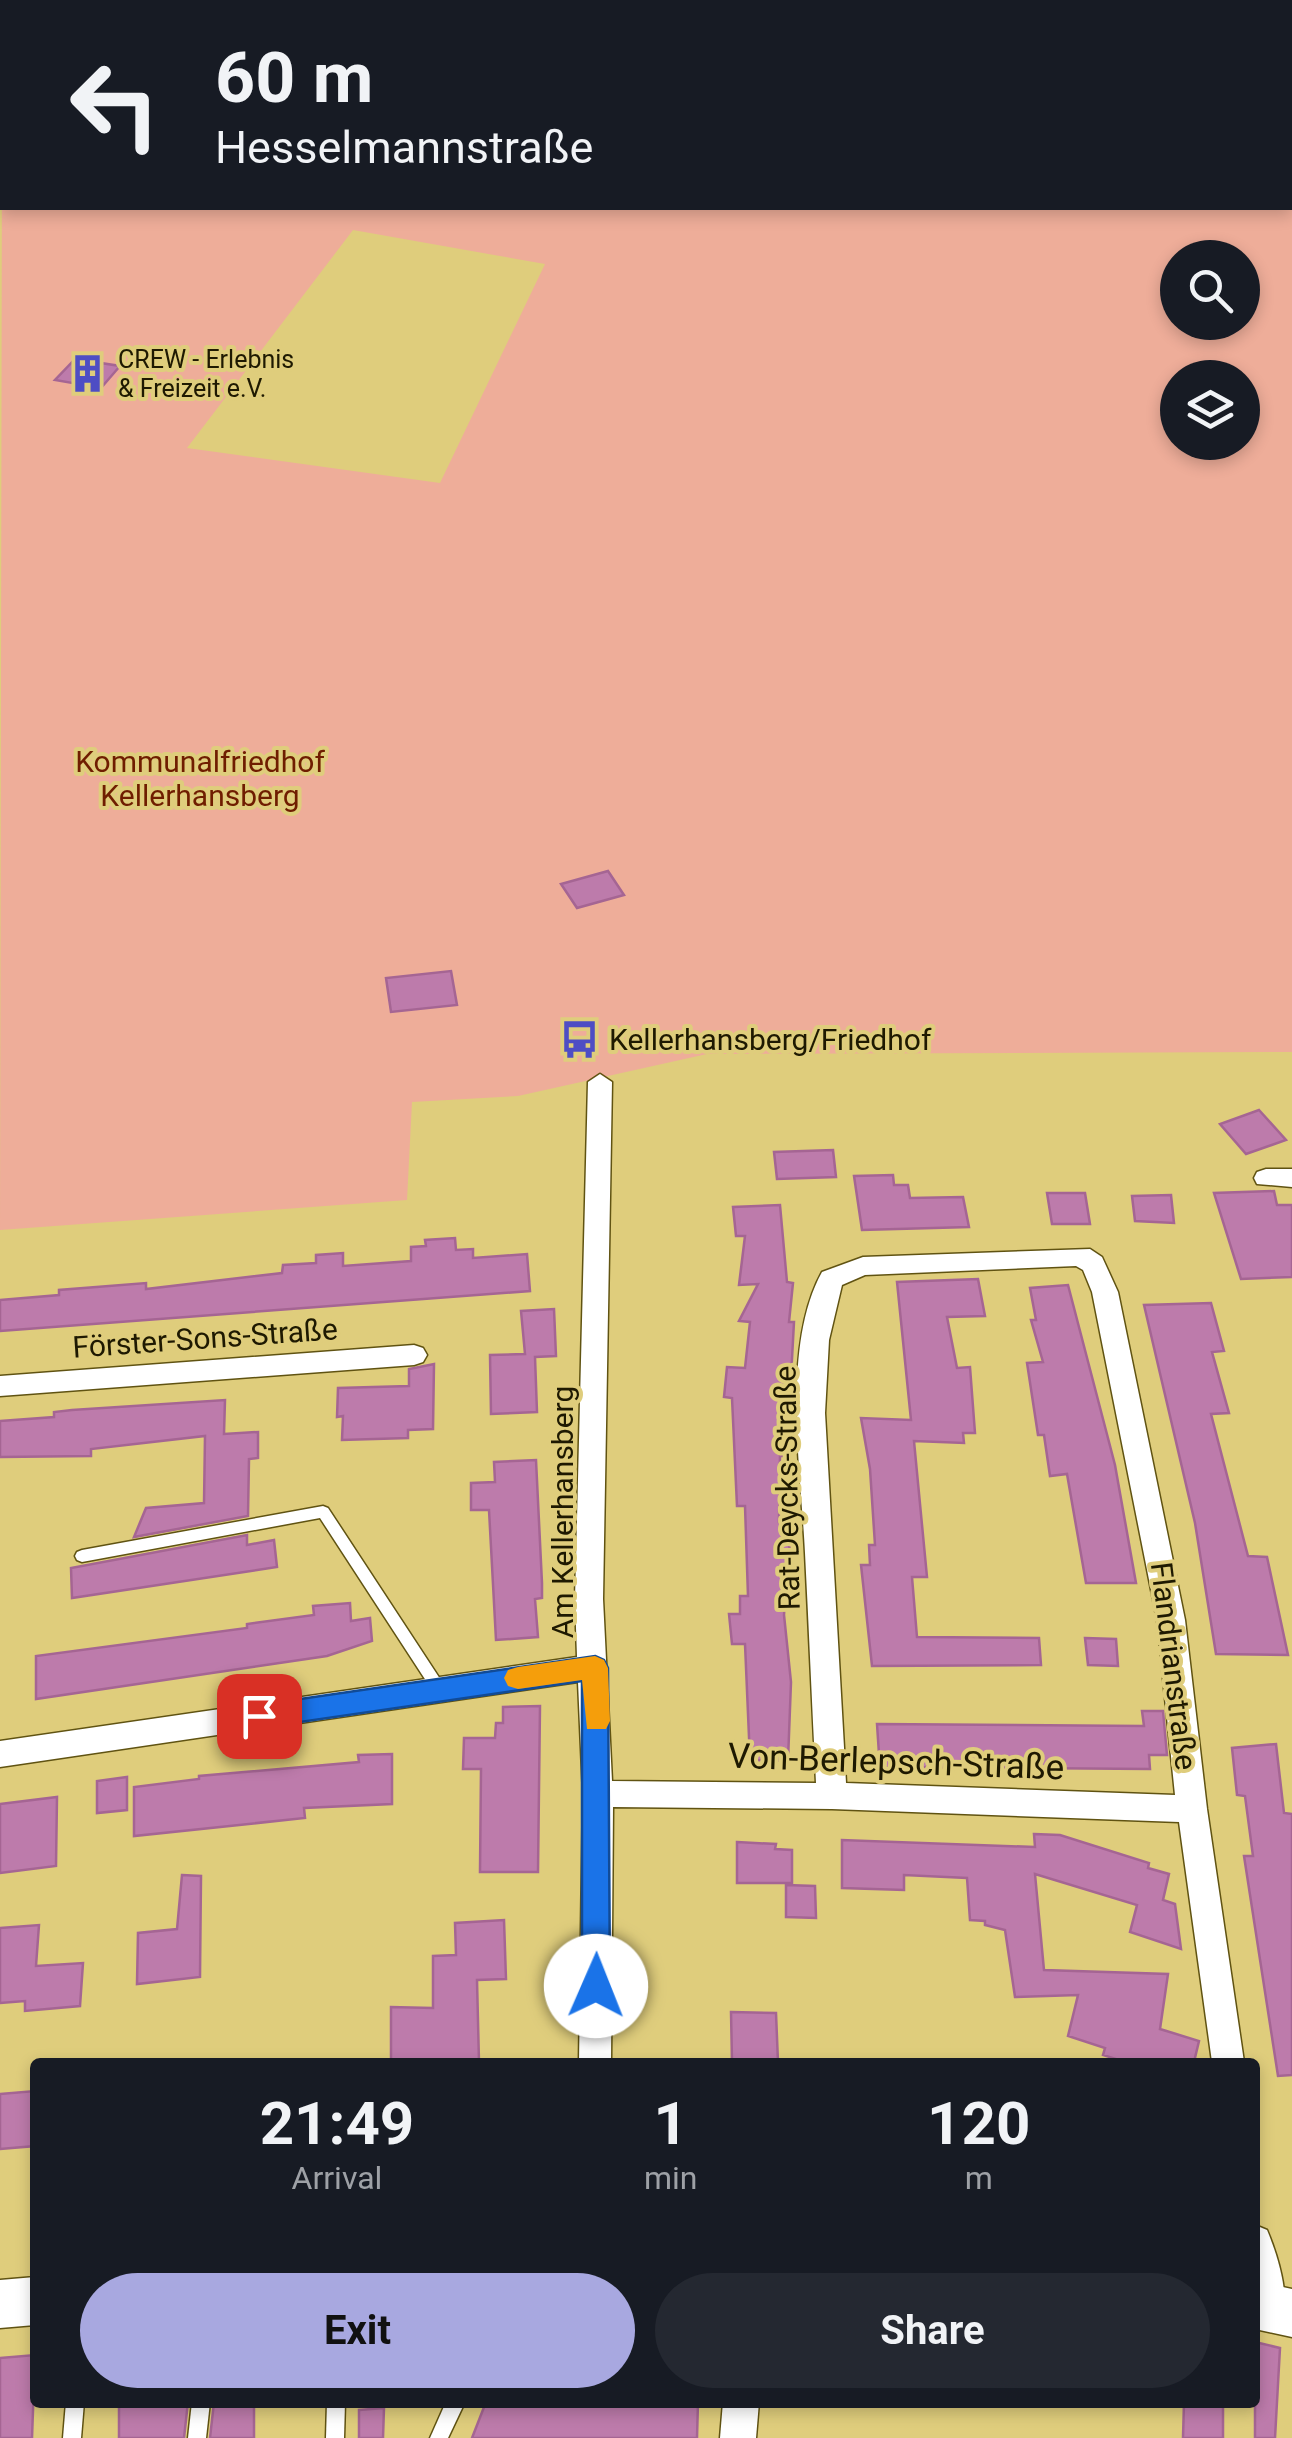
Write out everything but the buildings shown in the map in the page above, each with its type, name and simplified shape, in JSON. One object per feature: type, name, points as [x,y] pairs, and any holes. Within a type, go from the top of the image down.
[{"type":"main road","points":[[0,2304],[30,2301]]},
{"type":"street","name":"Am Kellerhansberg","points":[[595,2058],[598,1794],[590,1598],[600,1082]]},
{"type":"street","name":"Rat-Deycks-Straße","points":[[832,1796],[814,1449],[814,1372],[823,1296],[830,1279],[863,1266],[1066,1255],[1081,1256],[1098,1274]]},
{"type":"street","name":"Flandrianstraße","points":[[1098,1274],[1150,1501],[1171,1620],[1192,1809],[1227,2058]]},
{"type":"street","name":"Förster-Sons-Straße","points":[[0,1386],[414,1355]]},
{"type":"street","points":[[0,1754],[595,1668]]},
{"type":"street","name":"Von-Berlepsch-Straße","points":[[598,1794],[832,1796],[1192,1809]]},
{"type":"street","points":[[1260,2261],[1272,2308]]},
{"type":"street","points":[[738,2438],[740,2408]]},
{"type":"lane","points":[[82,1556],[323,1512],[439,1689]]},
{"type":"lane","points":[[72,2438],[75,2408]]},
{"type":"lane","points":[[197,2438],[200,2408]]},
{"type":"lane","points":[[335,2438],[336,2408]]},
{"type":"lane","points":[[440,2438],[453,2408]]},
{"type":"green space","name":"Kommunalfriedhof Kellerhansberg","points":[[2,210],[1292,210],[1292,1052],[707,1054],[518,1096],[412,1102],[407,1200],[0,1230]],"holes":[[[353,230],[545,264],[440,483],[187,448]]]},
{"type":"slow traffic","points":[[518,1678],[595,1668],[596,1721]]},
{"type":"place","name":"CREW - Erlebnis & Freizeit e.V.","points":[[88,373]]},
{"type":"place","name":"Kellerhansberg/Friedhof","points":[[579,1039]]},
{"type":"route","points":[[259,1716],[595,1668],[596,1986]]}]
